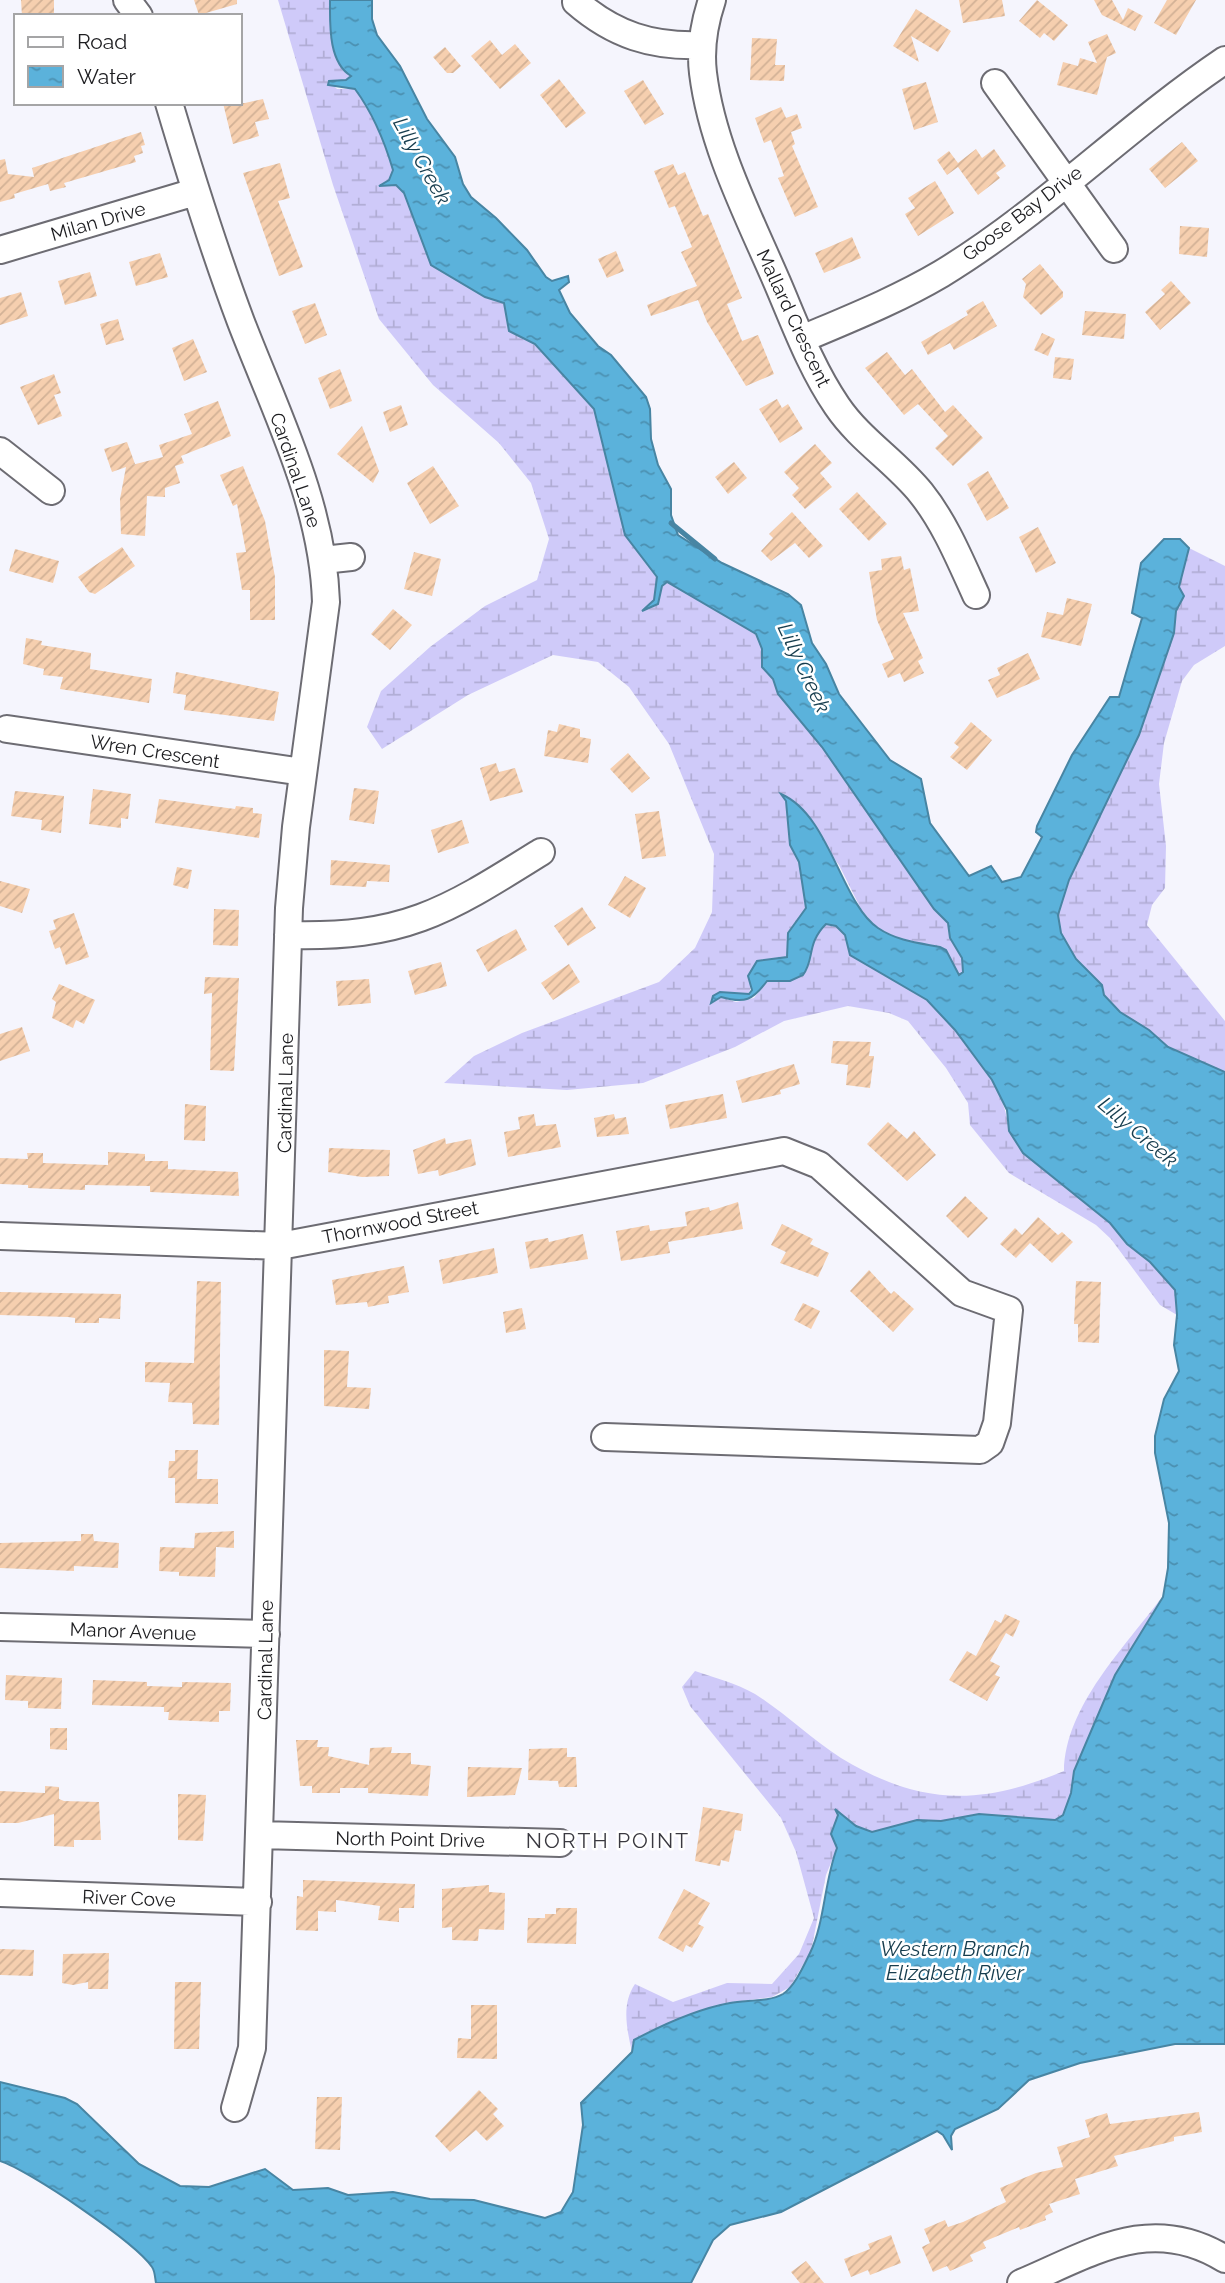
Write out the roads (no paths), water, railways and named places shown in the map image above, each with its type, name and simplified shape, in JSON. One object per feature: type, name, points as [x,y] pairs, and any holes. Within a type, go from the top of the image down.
[{"type":"street","name":"Mallard Crescent","points":[[712,0],[702,44],[703,72],[712,116],[725,159],[802,339],[820,379],[838,408],[863,438],[908,478],[940,520],[976,595]]},
{"type":"street","points":[[576,2],[618,32],[637,40],[677,46],[702,44]]},
{"type":"street","name":"Goose Bay Drive","points":[[802,339],[942,274],[1066,182],[1170,97],[1225,60]]},
{"type":"street","points":[[995,83],[1114,249]]},
{"type":"street","name":"Cardinal Lane","points":[[170,105],[215,254],[312,506],[323,561],[326,602],[303,772],[288,935],[252,2048],[235,2108]]},
{"type":"street","name":"Milan Drive","points":[[0,250],[195,192]]},
{"type":"street","points":[[0,451],[51,491]]},
{"type":"street","points":[[323,561],[351,557]]},
{"type":"street","name":"Wren Crescent","points":[[7,729],[303,772]]},
{"type":"street","points":[[288,935],[333,936],[404,925],[458,904],[541,852]]},
{"type":"street","name":"Thornwood Street","points":[[0,1236],[280,1245],[764,1153],[799,1142],[819,1165],[962,1293],[1009,1310],[997,1423],[990,1443],[980,1450],[605,1437]]},
{"type":"street","name":"Manor Avenue","points":[[0,1627],[266,1634]]},
{"type":"street","name":"North Point Drive","points":[[260,1835],[560,1843]]},
{"type":"street","name":"River Cove","points":[[0,1893],[258,1902]]},
{"type":"street","points":[[1021,2283],[1120,2242],[1142,2237],[1186,2240],[1225,2259]]},
{"type":"water","name":"Western Branch Elizabeth River","points":[[330,0],[372,0],[372,19],[377,35],[400,66],[427,119],[455,157],[463,184],[471,197],[527,250],[546,277],[552,281],[568,276],[569,282],[559,290],[570,313],[598,346],[611,355],[646,397],[650,409],[651,439],[658,465],[671,489],[671,515],[678,535],[722,563],[788,594],[801,605],[812,643],[826,664],[839,694],[890,760],[921,779],[930,823],[969,876],[991,866],[1002,882],[1021,877],[1042,837],[1036,832],[1037,826],[1072,755],[1110,697],[1119,697],[1142,618],[1132,613],[1141,563],[1164,539],[1180,539],[1189,548],[1179,587],[1184,596],[1176,611],[1174,633],[1139,735],[1069,880],[1058,915],[1061,933],[1076,959],[1102,985],[1104,995],[1120,1012],[1149,1030],[1168,1047],[1225,1072],[1225,2044],[1175,2044],[1080,2063],[1029,2080],[998,2109],[955,2129],[951,2136],[952,2150],[943,2135],[937,2131],[781,2212],[730,2225],[713,2240],[691,2283],[156,2283],[152,2267],[105,2225],[57,2192],[0,2161],[0,2082],[65,2098],[77,2104],[139,2164],[180,2186],[209,2187],[265,2169],[293,2190],[328,2188],[348,2195],[393,2192],[430,2199],[474,2200],[545,2218],[561,2212],[573,2192],[583,2125],[581,2103],[632,2052],[634,2040],[705,2009],[777,1997],[795,1981],[810,1953],[819,1928],[837,1848],[831,1834],[838,1815],[835,1809],[856,1826],[872,1832],[917,1820],[941,1821],[979,1814],[1055,1820],[1063,1815],[1071,1793],[1074,1771],[1115,1675],[1163,1597],[1168,1568],[1169,1523],[1155,1453],[1155,1436],[1164,1399],[1179,1371],[1174,1345],[1177,1315],[1175,1290],[1150,1262],[1127,1244],[1110,1223],[1023,1153],[1009,1131],[1007,1110],[992,1080],[955,1030],[927,1000],[850,955],[845,935],[836,926],[826,924],[820,931],[803,975],[790,981],[767,981],[748,999],[721,997],[711,1003],[713,996],[720,992],[749,994],[752,990],[748,976],[757,961],[787,957],[788,933],[806,908],[799,862],[790,845],[786,801],[781,794],[798,805],[812,820],[854,899],[865,916],[878,928],[900,939],[946,950],[959,975],[963,972],[962,958],[950,938],[948,923],[934,909],[822,747],[778,694],[773,679],[762,667],[762,649],[756,634],[667,582],[662,586],[658,604],[642,611],[654,600],[657,577],[625,535],[594,409],[535,344],[509,331],[504,303],[485,297],[431,265],[404,193],[396,185],[379,186],[389,180],[393,170],[372,118],[355,89],[328,85],[329,81],[346,80],[351,76],[343,70],[334,52]]},
{"type":"waterway","name":"Lilly Creek","points":[[671,523],[715,559]]},
{"type":"district","name":"NORTH POINT","points":[[608,1841]]}]
